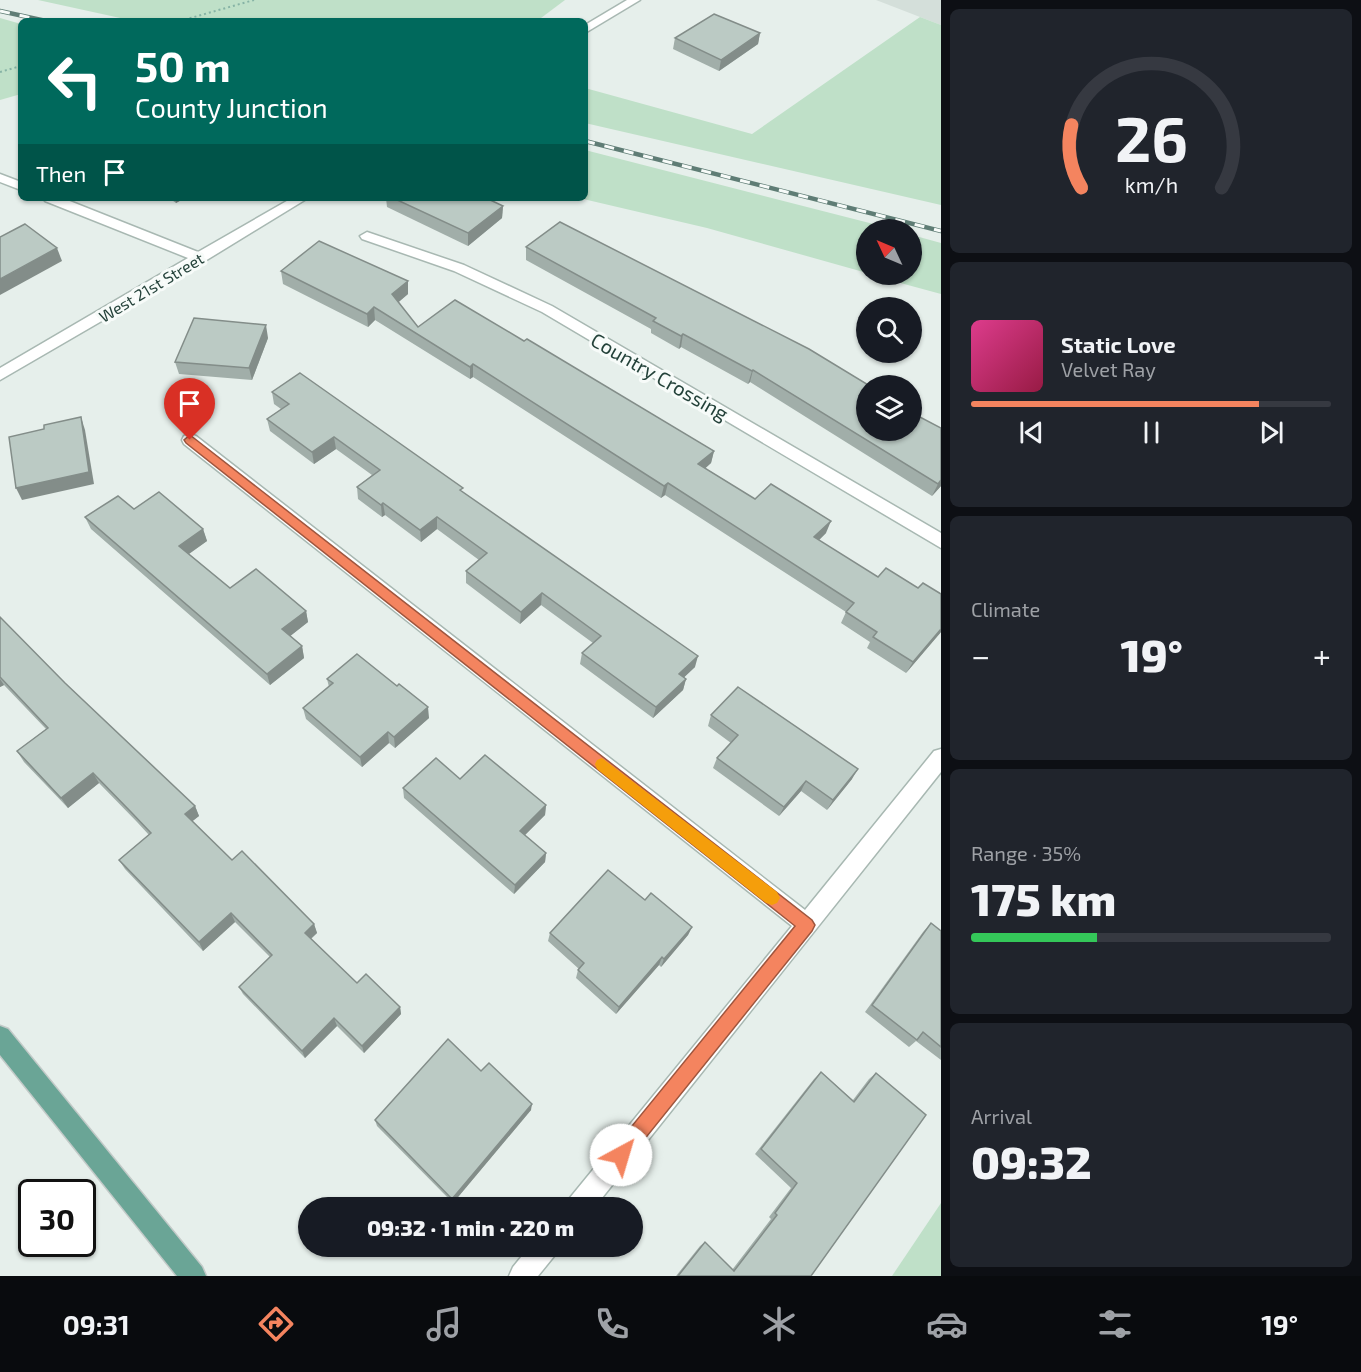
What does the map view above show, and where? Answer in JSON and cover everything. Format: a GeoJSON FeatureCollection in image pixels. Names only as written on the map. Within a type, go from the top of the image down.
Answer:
{"type":"FeatureCollection","features":[{"type":"Feature","properties":{"kind":"main road"},"geometry":{"type":"LineString","coordinates":[[0,1037],[194,1276]]}},
{"type":"Feature","properties":{"kind":"street"},"geometry":{"type":"LineString","coordinates":[[588,28],[635,0]]}},
{"type":"Feature","properties":{"kind":"street"},"geometry":{"type":"LineString","coordinates":[[0,178],[18,185]]}},
{"type":"Feature","properties":{"kind":"street"},"geometry":{"type":"LineString","coordinates":[[58,201],[200,258]]}},
{"type":"Feature","properties":{"kind":"street","name":"West 21st Street"},"geometry":{"type":"LineString","coordinates":[[0,375],[296,201]]}},
{"type":"Feature","properties":{"kind":"street","name":"Country Crossing"},"geometry":{"type":"LineString","coordinates":[[367,236],[443,261],[537,304],[941,541]]}},
{"type":"Feature","properties":{"kind":"street"},"geometry":{"type":"LineString","coordinates":[[190,440],[807,925]]}},
{"type":"Feature","properties":{"kind":"street"},"geometry":{"type":"LineString","coordinates":[[587,1197],[941,757]]}},
{"type":"Feature","properties":{"kind":"street"},"geometry":{"type":"LineString","coordinates":[[522,1276],[537,1257]]}},
{"type":"Feature","properties":{"kind":"path"},"geometry":{"type":"LineString","coordinates":[[191,18],[254,0]]}},
{"type":"Feature","properties":{"kind":"path"},"geometry":{"type":"LineString","coordinates":[[0,72],[18,67]]}},
{"type":"Feature","properties":{"kind":"shaded area"},"geometry":{"type":"Polygon","coordinates":[[[876,0],[941,0],[941,25],[920,17],[876,0]]]}},
{"type":"Feature","properties":{"kind":"green space"},"geometry":{"type":"Polygon","coordinates":[[[38,0],[565,0],[541,18],[120,18],[38,0]]]}},
{"type":"Feature","properties":{"kind":"green space"},"geometry":{"type":"Polygon","coordinates":[[[920,17],[941,25],[941,205],[588,124],[588,89],[752,134],[920,17]]]}},
{"type":"Feature","properties":{"kind":"green space"},"geometry":{"type":"Polygon","coordinates":[[[0,18],[18,23],[18,95],[0,100],[0,18]]]}},
{"type":"Feature","properties":{"kind":"green space"},"geometry":{"type":"Polygon","coordinates":[[[588,151],[856,220],[856,270],[707,228],[588,200],[588,151]]]}},
{"type":"Feature","properties":{"kind":"green space"},"geometry":{"type":"Polygon","coordinates":[[[922,238],[941,243],[941,294],[908,285],[922,285],[922,238]]]}},
{"type":"Feature","properties":{"kind":"green space"},"geometry":{"type":"Polygon","coordinates":[[[941,1203],[941,1276],[892,1276],[941,1203]]]}},
{"type":"Feature","properties":{"kind":"building"},"geometry":{"type":"Polygon","coordinates":[[[714,14],[760,33],[721,60],[675,38],[714,14]]]}},
{"type":"Feature","properties":{"kind":"building"},"geometry":{"type":"Polygon","coordinates":[[[399,201],[492,201],[503,206],[468,233],[399,201]]]}},
{"type":"Feature","properties":{"kind":"building"},"geometry":{"type":"Polygon","coordinates":[[[560,222],[809,349],[856,378],[856,433],[753,370],[653,321],[656,318],[526,247],[560,222]]]}},
{"type":"Feature","properties":{"kind":"building"},"geometry":{"type":"Polygon","coordinates":[[[25,224],[57,248],[0,279],[0,237],[25,224]]]}},
{"type":"Feature","properties":{"kind":"building"},"geometry":{"type":"Polygon","coordinates":[[[319,241],[408,281],[392,294],[418,327],[455,300],[524,341],[527,339],[714,451],[698,464],[755,499],[771,484],[831,521],[814,537],[878,577],[886,568],[918,588],[923,583],[941,594],[941,629],[913,662],[873,637],[877,632],[846,612],[854,603],[668,483],[664,486],[473,364],[470,367],[374,307],[367,314],[281,271],[319,241]]]}},
{"type":"Feature","properties":{"kind":"building"},"geometry":{"type":"Polygon","coordinates":[[[194,318],[266,325],[249,368],[175,362],[194,318]]]}},
{"type":"Feature","properties":{"kind":"building"},"geometry":{"type":"Polygon","coordinates":[[[300,373],[463,488],[460,490],[698,656],[679,674],[686,679],[656,707],[582,653],[601,636],[542,593],[521,612],[466,571],[487,553],[437,517],[420,530],[357,487],[380,470],[334,437],[312,452],[267,419],[289,404],[272,392],[300,373]]]}},
{"type":"Feature","properties":{"kind":"building"},"geometry":{"type":"Polygon","coordinates":[[[81,417],[89,472],[16,488],[9,437],[44,429],[44,425],[81,417]]]}},
{"type":"Feature","properties":{"kind":"building"},"geometry":{"type":"Polygon","coordinates":[[[922,418],[941,428],[941,480],[938,484],[868,441],[922,441],[922,418]]]}},
{"type":"Feature","properties":{"kind":"building"},"geometry":{"type":"Polygon","coordinates":[[[159,492],[203,529],[179,546],[230,588],[256,569],[306,611],[282,629],[302,646],[267,674],[85,517],[118,496],[134,509],[159,492]]]}},
{"type":"Feature","properties":{"kind":"building"},"geometry":{"type":"Polygon","coordinates":[[[0,617],[65,683],[195,806],[185,814],[232,860],[242,851],[314,924],[305,933],[357,983],[366,974],[400,1007],[362,1046],[334,1018],[302,1051],[239,987],[272,955],[231,913],[199,942],[119,860],[151,833],[131,812],[93,773],[61,798],[17,751],[48,728],[0,677],[0,617]]]}},
{"type":"Feature","properties":{"kind":"building"},"geometry":{"type":"Polygon","coordinates":[[[357,654],[428,707],[394,737],[388,732],[360,757],[303,708],[333,683],[327,679],[357,654]]]}},
{"type":"Feature","properties":{"kind":"building"},"geometry":{"type":"Polygon","coordinates":[[[738,687],[858,769],[833,800],[806,781],[784,807],[717,758],[738,735],[711,715],[738,687]]]}},
{"type":"Feature","properties":{"kind":"building"},"geometry":{"type":"Polygon","coordinates":[[[485,755],[546,805],[520,831],[546,853],[515,885],[403,788],[436,758],[460,779],[485,755]]]}},
{"type":"Feature","properties":{"kind":"building"},"geometry":{"type":"Polygon","coordinates":[[[608,870],[645,900],[651,893],[692,927],[664,959],[662,957],[619,1007],[578,970],[584,963],[550,933],[608,870]]]}},
{"type":"Feature","properties":{"kind":"building"},"geometry":{"type":"Polygon","coordinates":[[[931,923],[941,931],[941,1047],[923,1032],[917,1040],[872,1005],[931,923]]]}},
{"type":"Feature","properties":{"kind":"building"},"geometry":{"type":"Polygon","coordinates":[[[448,1039],[481,1071],[489,1063],[532,1104],[454,1197],[450,1197],[375,1120],[448,1039]]]}},
{"type":"Feature","properties":{"kind":"building"},"geometry":{"type":"Polygon","coordinates":[[[821,1072],[854,1102],[876,1073],[926,1115],[811,1276],[678,1276],[705,1242],[734,1271],[777,1215],[775,1213],[797,1183],[761,1149],[821,1072]]]}},
{"type":"Feature","properties":{"kind":"railway"},"geometry":{"type":"LineString","coordinates":[[0,11],[32,18]]}},
{"type":"Feature","properties":{"kind":"railway"},"geometry":{"type":"LineString","coordinates":[[588,142],[941,231]]}},
{"type":"Feature","properties":{"kind":"slow traffic"},"geometry":{"type":"LineString","coordinates":[[602,764],[772,898]]}},
{"type":"Feature","properties":{"kind":"route"},"geometry":{"type":"LineString","coordinates":[[190,440],[807,925],[621,1155]]}}]}
